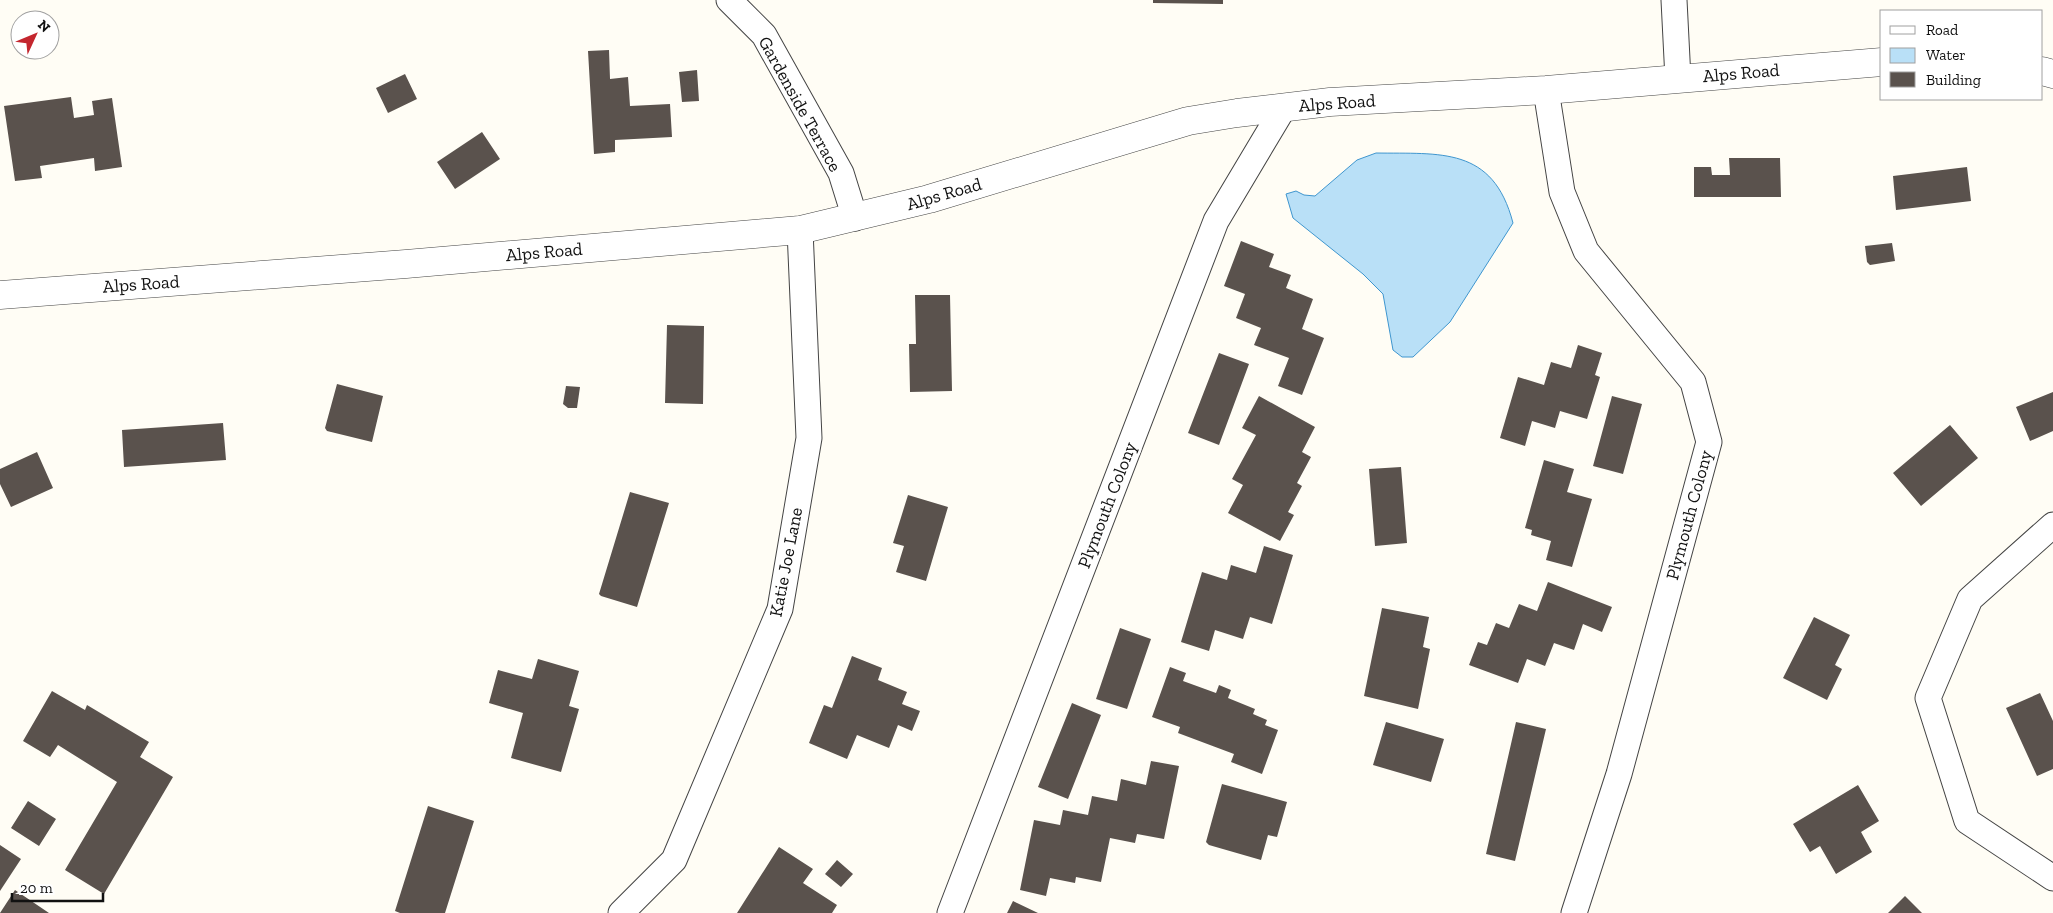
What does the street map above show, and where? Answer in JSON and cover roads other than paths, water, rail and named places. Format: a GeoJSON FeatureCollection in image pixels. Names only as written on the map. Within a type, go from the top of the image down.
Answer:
{"type":"FeatureCollection","features":[{"type":"Feature","properties":{"kind":"street","name":"Gardenside Terrace"},"geometry":{"type":"LineString","coordinates":[[729,0],[764,35],[840,174],[855,218]]}},
{"type":"Feature","properties":{"kind":"street"},"geometry":{"type":"LineString","coordinates":[[1674,0],[1678,78]]}},
{"type":"Feature","properties":{"kind":"street","name":"Alps Road"},"geometry":{"type":"LineString","coordinates":[[0,295],[416,263],[800,230],[938,197],[1188,121],[1284,107],[1546,90],[1880,62]]}},
{"type":"Feature","properties":{"kind":"street","name":"Plymouth Colony"},"geometry":{"type":"LineString","coordinates":[[1546,90],[1562,192],[1586,250],[1693,382],[1709,442],[1619,774],[1574,913]]}},
{"type":"Feature","properties":{"kind":"street","name":"Plymouth Colony"},"geometry":{"type":"LineString","coordinates":[[950,913],[1216,221],[1284,107]]}},
{"type":"Feature","properties":{"kind":"street","name":"Katie Joe Lane"},"geometry":{"type":"LineString","coordinates":[[622,913],[674,860],[780,608],[809,438],[800,230]]}},
{"type":"Feature","properties":{"kind":"street"},"geometry":{"type":"LineString","coordinates":[[2053,525],[1970,599],[1928,698],[1967,821],[2053,878]]}},
{"type":"Feature","properties":{"kind":"water"},"geometry":{"type":"Polygon","coordinates":[[[1376,153],[1442,155],[1478,167],[1492,180],[1504,198],[1513,223],[1450,322],[1413,357],[1402,357],[1393,350],[1383,294],[1363,274],[1293,218],[1286,194],[1296,191],[1304,195],[1315,196],[1357,160],[1376,153]]]}}]}
